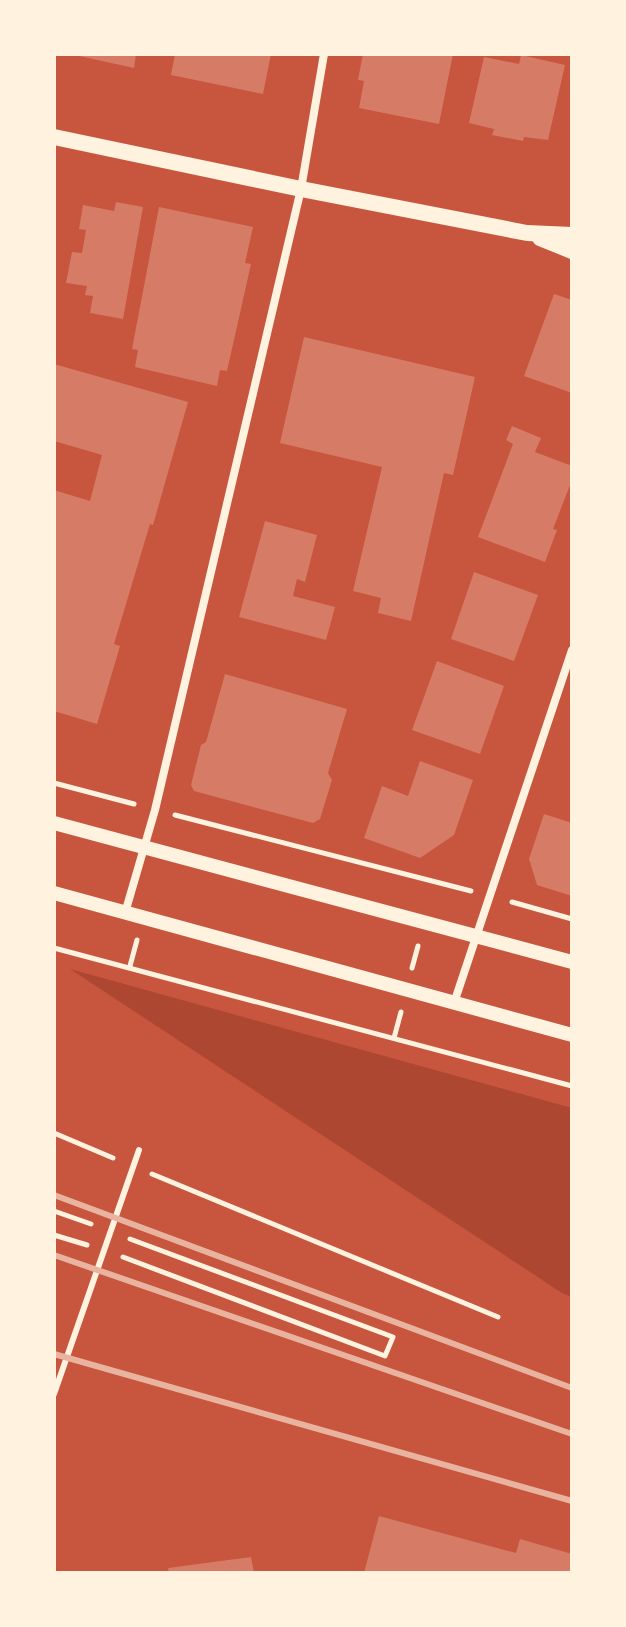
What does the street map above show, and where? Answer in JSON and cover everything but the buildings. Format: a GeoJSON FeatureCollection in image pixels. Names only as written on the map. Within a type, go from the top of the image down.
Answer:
{"type":"FeatureCollection","features":[{"type":"Feature","properties":{"kind":"main road"},"geometry":{"type":"LineString","coordinates":[[54,137],[527,233],[572,235]]}},
{"type":"Feature","properties":{"kind":"main road"},"geometry":{"type":"LineString","coordinates":[[527,233],[572,251]]}},
{"type":"Feature","properties":{"kind":"street"},"geometry":{"type":"LineString","coordinates":[[125,913],[155,810],[301,189],[324,54]]}},
{"type":"Feature","properties":{"kind":"street"},"geometry":{"type":"LineString","coordinates":[[454,1003],[474,935],[572,650]]}},
{"type":"Feature","properties":{"kind":"street"},"geometry":{"type":"LineString","coordinates":[[54,823],[572,962]]}},
{"type":"Feature","properties":{"kind":"street"},"geometry":{"type":"LineString","coordinates":[[54,893],[572,1035]]}},
{"type":"Feature","properties":{"kind":"lane"},"geometry":{"type":"LineString","coordinates":[[54,1394],[139,1150]]}},
{"type":"Feature","properties":{"kind":"path"},"geometry":{"type":"LineString","coordinates":[[54,783],[572,919]]}},
{"type":"Feature","properties":{"kind":"path"},"geometry":{"type":"LineString","coordinates":[[394,1038],[435,882]]}},
{"type":"Feature","properties":{"kind":"path"},"geometry":{"type":"LineString","coordinates":[[54,948],[572,1086]]}},
{"type":"Feature","properties":{"kind":"path"},"geometry":{"type":"LineString","coordinates":[[54,1133],[498,1317]]}},
{"type":"Feature","properties":{"kind":"path"},"geometry":{"type":"LineString","coordinates":[[54,1211],[393,1337],[385,1356],[54,1235]]}},
{"type":"Feature","properties":{"kind":"shaded area"},"geometry":{"type":"Polygon","coordinates":[[[70,969],[572,1108],[572,1297],[562,1293],[70,969]]]}},
{"type":"Feature","properties":{"kind":"railway"},"geometry":{"type":"LineString","coordinates":[[54,1195],[572,1388]]}},
{"type":"Feature","properties":{"kind":"railway"},"geometry":{"type":"LineString","coordinates":[[54,1255],[572,1434]]}},
{"type":"Feature","properties":{"kind":"railway"},"geometry":{"type":"LineString","coordinates":[[54,1354],[572,1501]]}}]}
